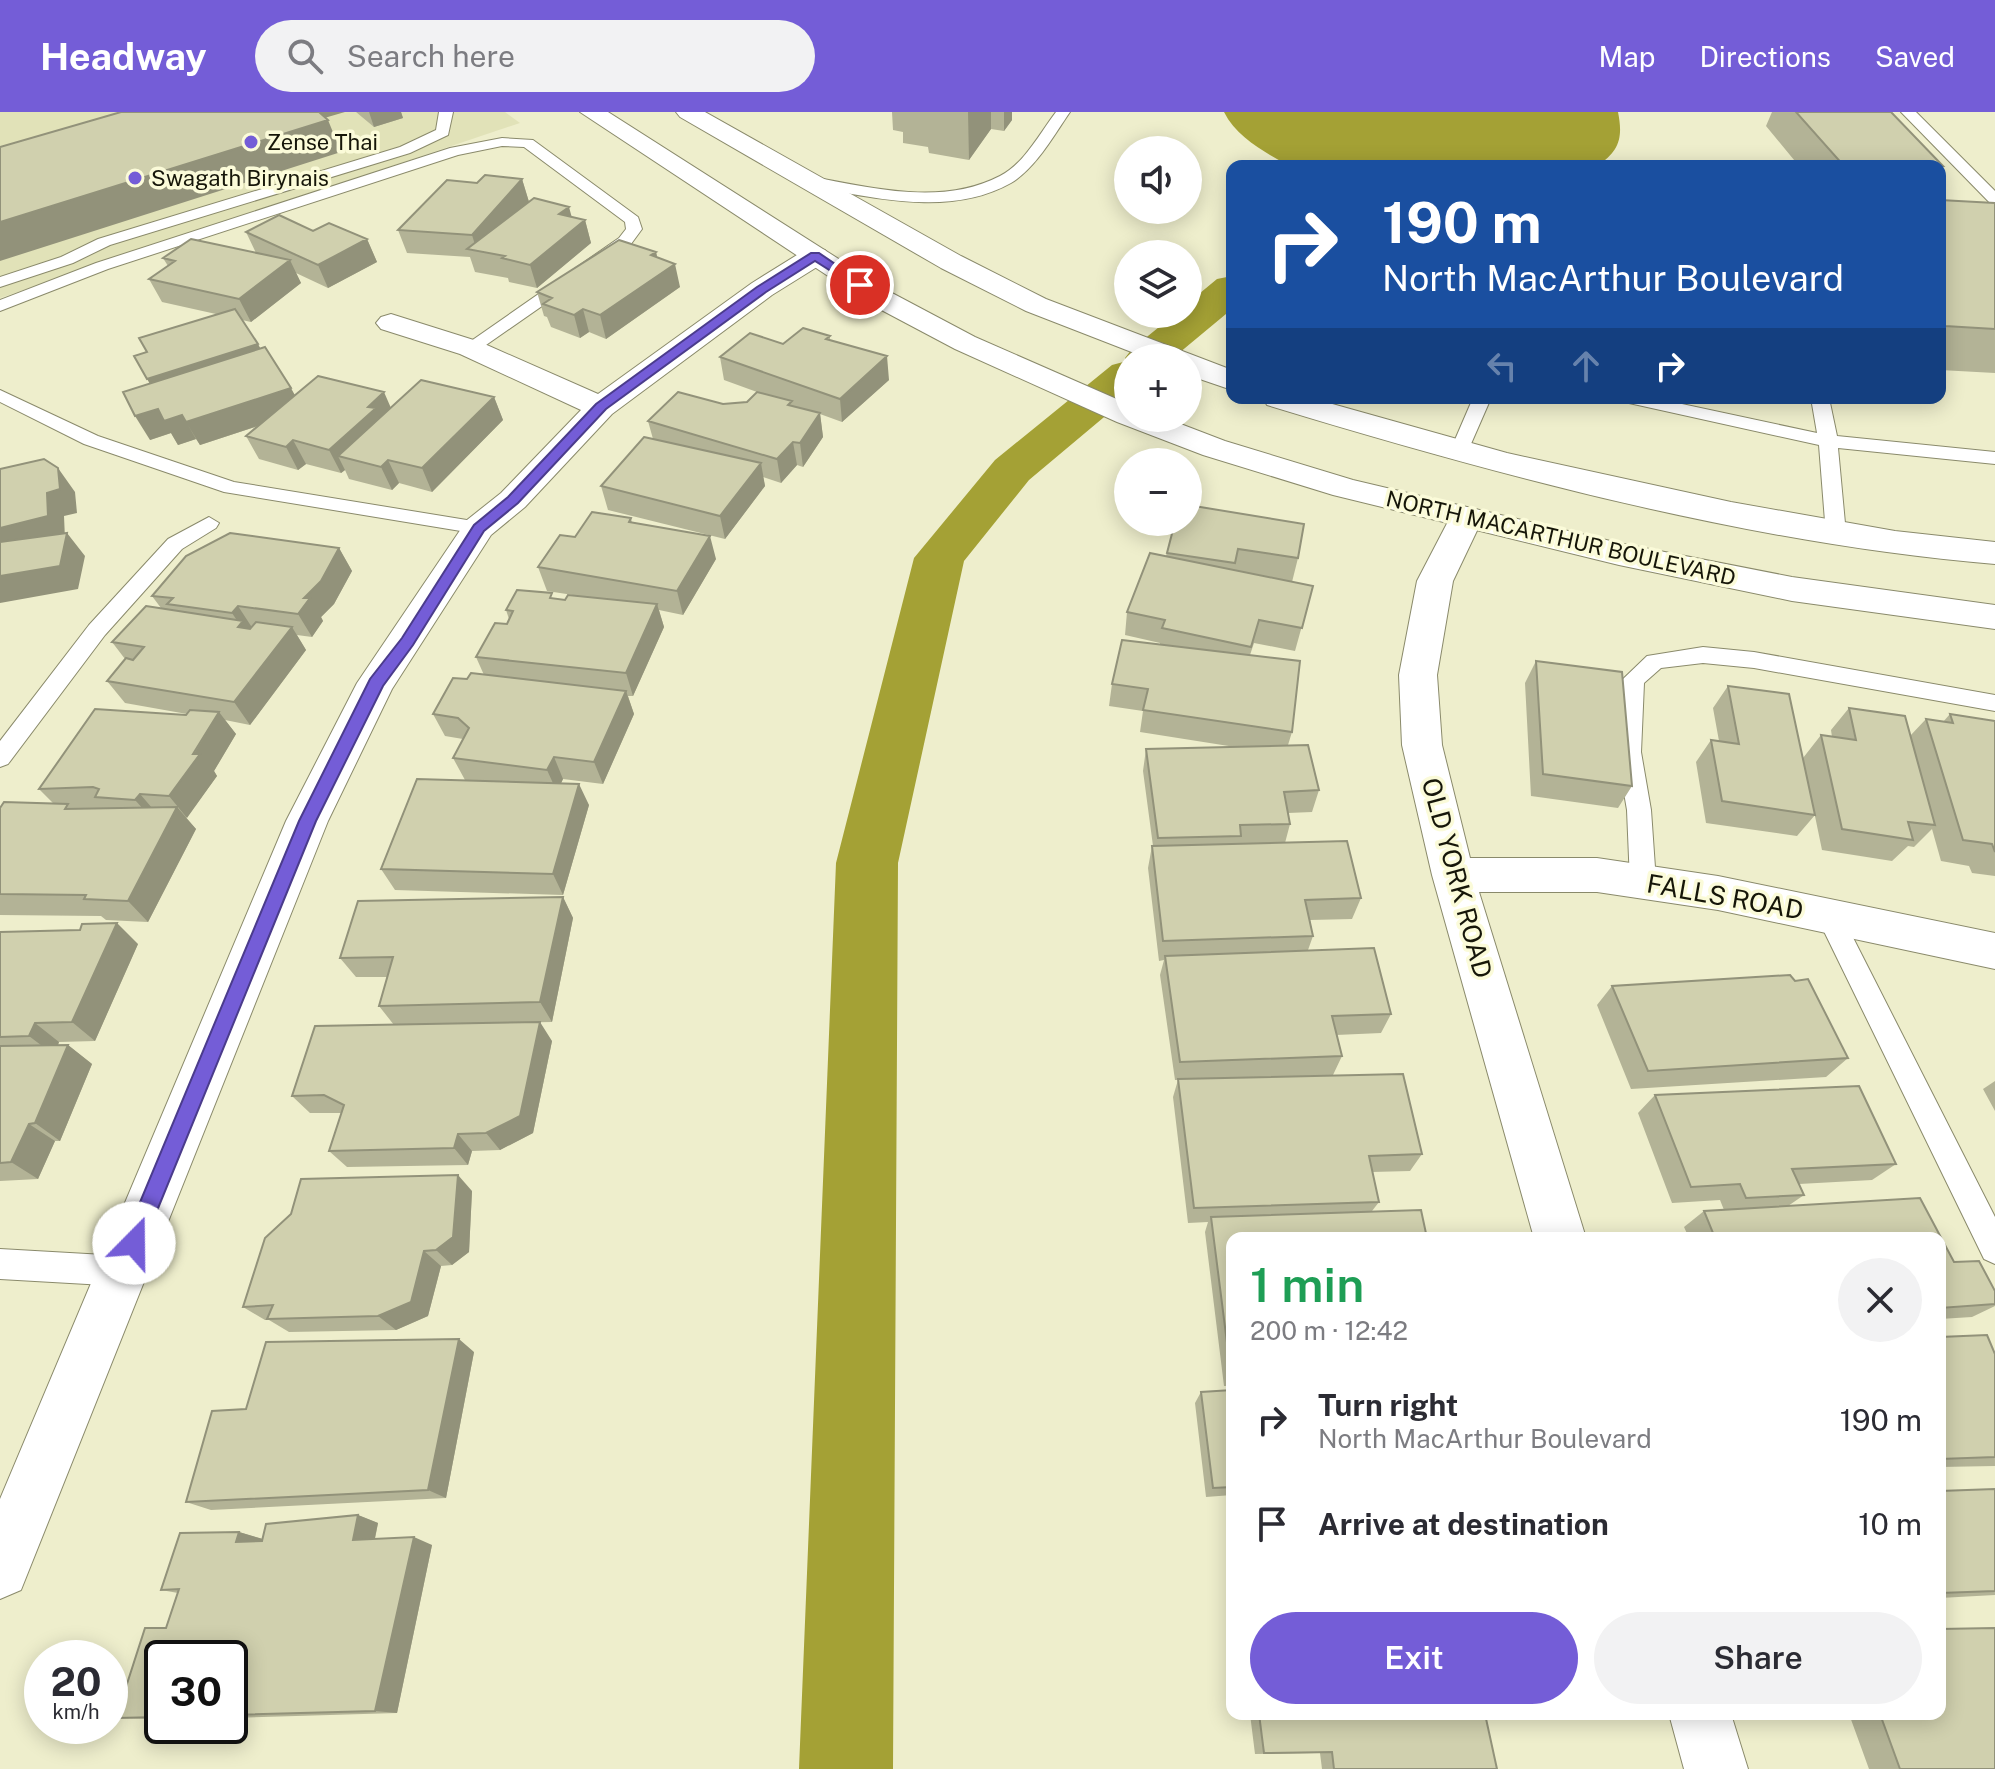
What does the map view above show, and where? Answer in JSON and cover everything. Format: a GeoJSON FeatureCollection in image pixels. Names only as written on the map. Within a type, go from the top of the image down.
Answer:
{"type":"FeatureCollection","features":[{"type":"Feature","properties":{"kind":"main road"},"geometry":{"type":"LineString","coordinates":[[592,112],[882,299],[965,343],[1114,409]]}},
{"type":"Feature","properties":{"kind":"main road"},"geometry":{"type":"LineString","coordinates":[[688,112],[938,255],[1036,305],[1138,344]]}},
{"type":"Feature","properties":{"kind":"main road"},"geometry":{"type":"LineString","coordinates":[[0,1569],[307,821],[376,683],[407,641],[479,528],[513,500],[601,407],[762,289],[815,256]]}},
{"type":"Feature","properties":{"kind":"main road"},"geometry":{"type":"LineString","coordinates":[[391,323],[470,348],[601,407]]}},
{"type":"Feature","properties":{"kind":"main road"},"geometry":{"type":"LineString","coordinates":[[1202,369],[1226,379]]}},
{"type":"Feature","properties":{"kind":"main road"},"geometry":{"type":"LineString","coordinates":[[1297,404],[1370,427],[1574,480],[1836,534],[1995,553]]}},
{"type":"Feature","properties":{"kind":"main road","name":"NORTH MACARTHUR BOULEVARD"},"geometry":{"type":"LineString","coordinates":[[1172,432],[1345,488],[1466,518],[1792,589],[1995,617]]}},
{"type":"Feature","properties":{"kind":"main road","name":"OLD YORK ROAD"},"geometry":{"type":"LineString","coordinates":[[1466,518],[1435,581],[1418,675],[1422,745],[1453,875],[1558,1232]]}},
{"type":"Feature","properties":{"kind":"main road","name":"FALLS ROAD"},"geometry":{"type":"LineString","coordinates":[[1453,875],[1597,875],[1718,893],[1995,951]]}},
{"type":"Feature","properties":{"kind":"main road"},"geometry":{"type":"LineString","coordinates":[[1702,1720],[1716,1769]]}},
{"type":"Feature","properties":{"kind":"lane"},"geometry":{"type":"LineString","coordinates":[[0,282],[67,260],[104,242],[405,150],[443,132],[446,112]]}},
{"type":"Feature","properties":{"kind":"lane"},"geometry":{"type":"LineString","coordinates":[[807,181],[902,197],[955,197],[1007,179],[1032,155],[1063,112]]}},
{"type":"Feature","properties":{"kind":"lane"},"geometry":{"type":"LineString","coordinates":[[1908,112],[1995,200]]}},
{"type":"Feature","properties":{"kind":"lane"},"geometry":{"type":"LineString","coordinates":[[0,306],[102,266],[455,151],[502,142],[528,143],[632,220],[634,229],[625,241],[470,348]]}},
{"type":"Feature","properties":{"kind":"lane"},"geometry":{"type":"LineString","coordinates":[[0,395],[91,440],[231,488],[479,528]]}},
{"type":"Feature","properties":{"kind":"lane"},"geometry":{"type":"LineString","coordinates":[[1460,449],[1479,404]]}},
{"type":"Feature","properties":{"kind":"lane"},"geometry":{"type":"LineString","coordinates":[[1657,404],[1828,441],[1995,458]]}},
{"type":"Feature","properties":{"kind":"lane"},"geometry":{"type":"LineString","coordinates":[[1821,404],[1828,441],[1836,534]]}},
{"type":"Feature","properties":{"kind":"lane"},"geometry":{"type":"LineString","coordinates":[[0,758],[97,630],[175,544],[209,523]]}},
{"type":"Feature","properties":{"kind":"lane"},"geometry":{"type":"LineString","coordinates":[[1643,882],[1639,810],[1629,752],[1633,680],[1655,661],[1703,655],[1754,660],[1995,703]]}},
{"type":"Feature","properties":{"kind":"lane"},"geometry":{"type":"LineString","coordinates":[[1830,917],[1995,1249]]}},
{"type":"Feature","properties":{"kind":"lane"},"geometry":{"type":"LineString","coordinates":[[0,1264],[122,1271]]}},
{"type":"Feature","properties":{"kind":"shaded area"},"geometry":{"type":"Polygon","coordinates":[[[0,112],[505,112],[520,123],[0,298],[0,112]]]}},
{"type":"Feature","properties":{"kind":"shaded area"},"geometry":{"type":"Polygon","coordinates":[[[1224,112],[1618,112],[1620,136],[1615,149],[1605,160],[1278,160],[1244,137],[1224,112]]]}},
{"type":"Feature","properties":{"kind":"building"},"geometry":{"type":"Polygon","coordinates":[[[121,112],[319,112],[328,120],[0,222],[0,147],[121,112]]]}},
{"type":"Feature","properties":{"kind":"building"},"geometry":{"type":"Polygon","coordinates":[[[1796,112],[1891,112],[1937,160],[1839,160],[1796,112]]]}},
{"type":"Feature","properties":{"kind":"building"},"geometry":{"type":"Polygon","coordinates":[[[485,175],[522,179],[472,235],[398,230],[447,180],[477,183],[485,175]]]}},
{"type":"Feature","properties":{"kind":"building"},"geometry":{"type":"Polygon","coordinates":[[[534,198],[569,207],[559,214],[585,220],[530,265],[502,258],[505,256],[467,249],[534,198]]]}},
{"type":"Feature","properties":{"kind":"building"},"geometry":{"type":"Polygon","coordinates":[[[1946,200],[1995,203],[1995,329],[1946,326],[1946,200]]]}},
{"type":"Feature","properties":{"kind":"building"},"geometry":{"type":"Polygon","coordinates":[[[279,215],[313,231],[329,223],[367,239],[318,265],[246,232],[279,215]]]}},
{"type":"Feature","properties":{"kind":"building"},"geometry":{"type":"Polygon","coordinates":[[[191,239],[290,260],[239,299],[149,279],[175,261],[163,258],[191,239]]]}},
{"type":"Feature","properties":{"kind":"building"},"geometry":{"type":"Polygon","coordinates":[[[619,240],[656,252],[651,255],[675,264],[600,315],[583,309],[574,315],[543,304],[552,298],[537,292],[619,240]]]}},
{"type":"Feature","properties":{"kind":"building"},"geometry":{"type":"Polygon","coordinates":[[[235,309],[258,344],[147,379],[134,356],[147,352],[139,338],[235,309]]]}},
{"type":"Feature","properties":{"kind":"building"},"geometry":{"type":"Polygon","coordinates":[[[803,328],[830,336],[826,339],[887,356],[840,399],[720,357],[750,333],[783,344],[803,328]]]}},
{"type":"Feature","properties":{"kind":"building"},"geometry":{"type":"Polygon","coordinates":[[[265,347],[291,388],[186,422],[182,415],[164,421],[158,409],[135,416],[123,392],[265,347]]]}},
{"type":"Feature","properties":{"kind":"building"},"geometry":{"type":"Polygon","coordinates":[[[318,376],[384,392],[368,407],[376,408],[329,450],[293,440],[286,447],[246,436],[318,376]]]}},
{"type":"Feature","properties":{"kind":"building"},"geometry":{"type":"Polygon","coordinates":[[[421,380],[494,397],[422,468],[388,460],[381,467],[338,456],[421,380]]]}},
{"type":"Feature","properties":{"kind":"building"},"geometry":{"type":"Polygon","coordinates":[[[678,392],[723,404],[747,402],[757,392],[792,401],[788,405],[820,413],[800,443],[793,442],[777,459],[648,421],[678,392]]]}},
{"type":"Feature","properties":{"kind":"building"},"geometry":{"type":"Polygon","coordinates":[[[644,437],[761,463],[720,516],[601,486],[644,437]]]}},
{"type":"Feature","properties":{"kind":"building"},"geometry":{"type":"Polygon","coordinates":[[[44,459],[58,468],[60,489],[47,493],[48,516],[0,528],[0,469],[44,459]]]}},
{"type":"Feature","properties":{"kind":"building"},"geometry":{"type":"Polygon","coordinates":[[[1202,507],[1304,524],[1298,558],[1238,549],[1235,563],[1167,553],[1171,536],[1202,536],[1202,507]]]}},
{"type":"Feature","properties":{"kind":"building"},"geometry":{"type":"Polygon","coordinates":[[[592,512],[631,518],[629,522],[710,536],[677,591],[538,567],[560,535],[575,537],[592,512]]]}},
{"type":"Feature","properties":{"kind":"building"},"geometry":{"type":"Polygon","coordinates":[[[67,533],[60,566],[0,576],[0,542],[67,533]]]}},
{"type":"Feature","properties":{"kind":"building"},"geometry":{"type":"Polygon","coordinates":[[[230,533],[339,548],[321,581],[304,598],[310,598],[298,614],[238,606],[232,613],[167,604],[173,598],[152,596],[186,556],[230,533]]]}},
{"type":"Feature","properties":{"kind":"building"},"geometry":{"type":"Polygon","coordinates":[[[1150,553],[1313,586],[1302,628],[1259,620],[1251,647],[1162,628],[1165,620],[1127,612],[1150,553]]]}},
{"type":"Feature","properties":{"kind":"building"},"geometry":{"type":"Polygon","coordinates":[[[517,590],[552,593],[550,598],[565,600],[568,595],[657,604],[626,673],[476,657],[495,623],[507,624],[513,611],[506,610],[517,590]]]}},
{"type":"Feature","properties":{"kind":"building"},"geometry":{"type":"Polygon","coordinates":[[[146,606],[243,621],[238,627],[250,629],[256,622],[292,627],[234,702],[107,681],[126,658],[133,660],[144,647],[112,642],[146,606]]]}},
{"type":"Feature","properties":{"kind":"building"},"geometry":{"type":"Polygon","coordinates":[[[1122,640],[1300,661],[1292,732],[1143,710],[1148,689],[1112,684],[1122,640]]]}},
{"type":"Feature","properties":{"kind":"building"},"geometry":{"type":"Polygon","coordinates":[[[1536,661],[1622,672],[1632,786],[1543,774],[1536,661]]]}},
{"type":"Feature","properties":{"kind":"building"},"geometry":{"type":"Polygon","coordinates":[[[471,673],[626,691],[594,762],[554,757],[547,770],[453,758],[469,728],[458,718],[433,714],[453,678],[467,679],[471,673]]]}},
{"type":"Feature","properties":{"kind":"building"},"geometry":{"type":"Polygon","coordinates":[[[1728,686],[1789,694],[1815,815],[1722,801],[1711,740],[1739,744],[1728,686]]]}},
{"type":"Feature","properties":{"kind":"building"},"geometry":{"type":"Polygon","coordinates":[[[1849,708],[1905,716],[1935,825],[1908,822],[1913,840],[1842,829],[1821,735],[1856,740],[1849,708]]]}},
{"type":"Feature","properties":{"kind":"building"},"geometry":{"type":"Polygon","coordinates":[[[95,709],[186,715],[190,710],[219,712],[193,754],[200,754],[169,796],[140,794],[135,800],[95,797],[99,789],[93,787],[39,789],[95,709]]]}},
{"type":"Feature","properties":{"kind":"building"},"geometry":{"type":"Polygon","coordinates":[[[1950,714],[1995,721],[1995,852],[1992,844],[1963,840],[1926,719],[1953,723],[1950,714]]]}},
{"type":"Feature","properties":{"kind":"building"},"geometry":{"type":"Polygon","coordinates":[[[1308,745],[1319,790],[1284,792],[1290,824],[1240,825],[1241,836],[1158,838],[1146,749],[1308,745]]]}},
{"type":"Feature","properties":{"kind":"building"},"geometry":{"type":"Polygon","coordinates":[[[417,779],[579,784],[553,874],[381,869],[417,779]]]}},
{"type":"Feature","properties":{"kind":"building"},"geometry":{"type":"Polygon","coordinates":[[[4,802],[68,804],[65,809],[177,807],[128,901],[84,899],[86,895],[0,894],[0,808],[4,802]]]}},
{"type":"Feature","properties":{"kind":"building"},"geometry":{"type":"Polygon","coordinates":[[[1347,841],[1361,898],[1305,900],[1313,936],[1163,941],[1152,846],[1347,841]]]}},
{"type":"Feature","properties":{"kind":"building"},"geometry":{"type":"Polygon","coordinates":[[[563,897],[540,1002],[379,1006],[393,957],[340,958],[358,901],[563,897]]]}},
{"type":"Feature","properties":{"kind":"building"},"geometry":{"type":"Polygon","coordinates":[[[117,923],[72,1022],[35,1023],[29,1036],[0,1037],[0,932],[80,930],[82,924],[117,923]]]}},
{"type":"Feature","properties":{"kind":"building"},"geometry":{"type":"Polygon","coordinates":[[[1374,948],[1391,1014],[1332,1016],[1342,1056],[1180,1062],[1165,956],[1374,948]]]}},
{"type":"Feature","properties":{"kind":"building"},"geometry":{"type":"Polygon","coordinates":[[[1790,975],[1795,981],[1808,979],[1848,1058],[1648,1071],[1612,986],[1790,975]]]}},
{"type":"Feature","properties":{"kind":"building"},"geometry":{"type":"Polygon","coordinates":[[[540,1022],[520,1116],[486,1133],[458,1134],[454,1148],[329,1151],[344,1105],[324,1095],[292,1096],[315,1026],[540,1022]]]}},
{"type":"Feature","properties":{"kind":"building"},"geometry":{"type":"Polygon","coordinates":[[[68,1045],[35,1123],[29,1124],[11,1162],[0,1163],[0,1046],[68,1045]]]}},
{"type":"Feature","properties":{"kind":"building"},"geometry":{"type":"Polygon","coordinates":[[[1403,1074],[1422,1154],[1369,1156],[1379,1202],[1194,1208],[1178,1079],[1403,1074]]]}},
{"type":"Feature","properties":{"kind":"building"},"geometry":{"type":"Polygon","coordinates":[[[1859,1086],[1896,1164],[1792,1169],[1804,1195],[1746,1198],[1740,1184],[1691,1187],[1655,1095],[1859,1086]]]}},
{"type":"Feature","properties":{"kind":"building"},"geometry":{"type":"Polygon","coordinates":[[[458,1175],[453,1237],[436,1250],[424,1251],[411,1302],[378,1316],[267,1319],[273,1305],[243,1307],[265,1238],[291,1214],[301,1179],[458,1175]]]}},
{"type":"Feature","properties":{"kind":"building"},"geometry":{"type":"Polygon","coordinates":[[[1920,1198],[1938,1232],[1713,1232],[1704,1211],[1920,1198]]]}},
{"type":"Feature","properties":{"kind":"building"},"geometry":{"type":"Polygon","coordinates":[[[1421,1210],[1426,1232],[1226,1232],[1226,1335],[1211,1217],[1421,1210]]]}},
{"type":"Feature","properties":{"kind":"building"},"geometry":{"type":"Polygon","coordinates":[[[1946,1247],[1954,1262],[1979,1261],[1995,1291],[1995,1304],[1946,1308],[1946,1247]]]}},
{"type":"Feature","properties":{"kind":"building"},"geometry":{"type":"Polygon","coordinates":[[[1987,1335],[1995,1354],[1995,1457],[1946,1459],[1946,1337],[1987,1335]]]}},
{"type":"Feature","properties":{"kind":"building"},"geometry":{"type":"Polygon","coordinates":[[[459,1339],[428,1490],[186,1502],[212,1411],[246,1409],[266,1342],[459,1339]]]}},
{"type":"Feature","properties":{"kind":"building"},"geometry":{"type":"Polygon","coordinates":[[[1226,1390],[1226,1487],[1213,1488],[1201,1392],[1226,1390]]]}},
{"type":"Feature","properties":{"kind":"building"},"geometry":{"type":"Polygon","coordinates":[[[1995,1489],[1995,1591],[1946,1593],[1946,1491],[1995,1489]]]}},
{"type":"Feature","properties":{"kind":"building"},"geometry":{"type":"Polygon","coordinates":[[[358,1515],[353,1540],[414,1537],[375,1711],[248,1715],[248,1640],[144,1640],[144,1717],[128,1718],[128,1681],[145,1628],[166,1628],[179,1589],[161,1590],[180,1533],[239,1532],[236,1542],[262,1541],[266,1524],[358,1515]]]}},
{"type":"Feature","properties":{"kind":"building"},"geometry":{"type":"Polygon","coordinates":[[[1995,1628],[1995,1769],[1900,1769],[1882,1720],[1946,1720],[1946,1629],[1995,1628]]]}},
{"type":"Feature","properties":{"kind":"building"},"geometry":{"type":"Polygon","coordinates":[[[1260,1720],[1486,1720],[1497,1769],[1334,1769],[1332,1752],[1264,1753],[1260,1720]]]}},
{"type":"Feature","properties":{"kind":"waterway"},"geometry":{"type":"LineString","coordinates":[[1164,344],[1226,293]]}},
{"type":"Feature","properties":{"kind":"waterway"},"geometry":{"type":"LineString","coordinates":[[846,1769],[867,863],[939,558],[1012,470],[1114,386]]}},
{"type":"Feature","properties":{"kind":"place","name":"Zense Thai"},"geometry":{"type":"Point","coordinates":[251,142]}},
{"type":"Feature","properties":{"kind":"place","name":"Swagath Birynais"},"geometry":{"type":"Point","coordinates":[135,178]}},
{"type":"Feature","properties":{"kind":"route"},"geometry":{"type":"LineString","coordinates":[[134,1243],[307,821],[376,683],[407,641],[479,528],[513,500],[601,407],[762,289],[815,256],[860,285]]}}]}
